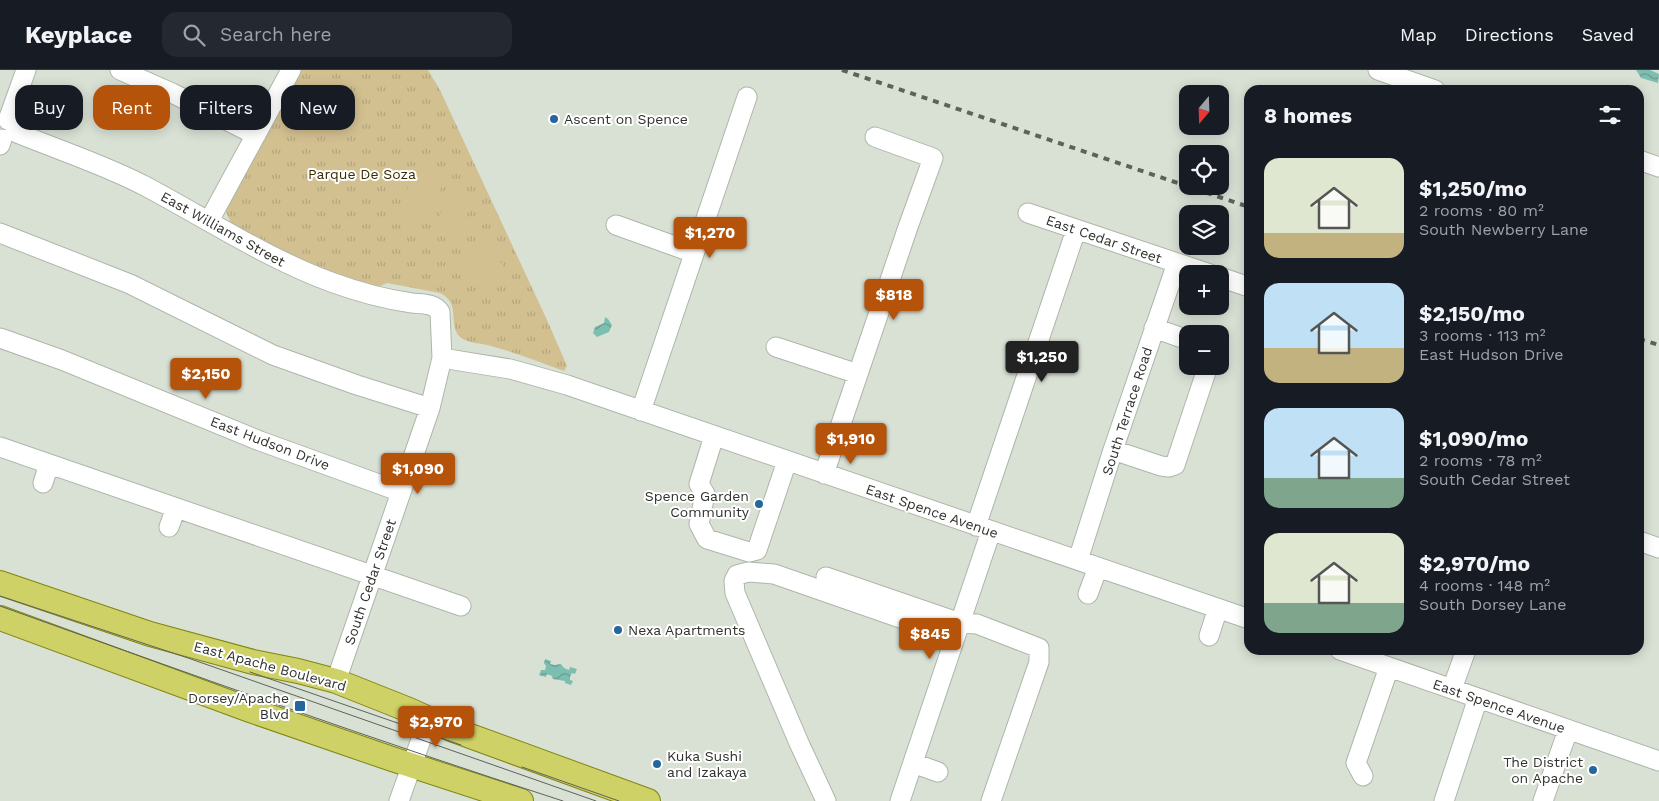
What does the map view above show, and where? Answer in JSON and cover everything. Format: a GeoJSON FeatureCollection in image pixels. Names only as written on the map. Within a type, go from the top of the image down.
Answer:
{"type":"FeatureCollection","features":[{"type":"Feature","properties":{"kind":"main road","name":"East Apache Boulevard"},"geometry":{"type":"LineString","coordinates":[[0,583],[150,634],[336,682],[392,703],[428,720],[648,801]]}},
{"type":"Feature","properties":{"kind":"main road"},"geometry":{"type":"LineString","coordinates":[[0,618],[250,710],[412,766],[521,801]]}},
{"type":"Feature","properties":{"kind":"street"},"geometry":{"type":"LineString","coordinates":[[4,132],[26,70]]}},
{"type":"Feature","properties":{"kind":"street"},"geometry":{"type":"LineString","coordinates":[[120,70],[172,93],[256,135]]}},
{"type":"Feature","properties":{"kind":"street"},"geometry":{"type":"LineString","coordinates":[[209,221],[291,70]]}},
{"type":"Feature","properties":{"kind":"street"},"geometry":{"type":"LineString","coordinates":[[1378,70],[1421,85]]}},
{"type":"Feature","properties":{"kind":"street"},"geometry":{"type":"LineString","coordinates":[[641,411],[748,97]]}},
{"type":"Feature","properties":{"kind":"street","name":"East Williams Street"},"geometry":{"type":"LineString","coordinates":[[4,132],[120,174],[268,254],[320,278],[372,295],[431,305],[437,308]]}},
{"type":"Feature","properties":{"kind":"street"},"geometry":{"type":"LineString","coordinates":[[824,474],[933,158],[875,137]]}},
{"type":"Feature","properties":{"kind":"street"},"geometry":{"type":"LineString","coordinates":[[1644,162],[1659,167]]}},
{"type":"Feature","properties":{"kind":"street","name":"East Cedar Street"},"geometry":{"type":"LineString","coordinates":[[1028,213],[1183,265]]}},
{"type":"Feature","properties":{"kind":"street"},"geometry":{"type":"LineString","coordinates":[[616,225],[694,252]]}},
{"type":"Feature","properties":{"kind":"street"},"geometry":{"type":"LineString","coordinates":[[900,801],[958,630],[984,528],[1076,230]]}},
{"type":"Feature","properties":{"kind":"street"},"geometry":{"type":"LineString","coordinates":[[0,233],[130,284],[274,355],[357,385],[430,408]]}},
{"type":"Feature","properties":{"kind":"street","name":"South Terrace Road"},"geometry":{"type":"LineString","coordinates":[[1078,560],[1113,450],[1177,263]]}},
{"type":"Feature","properties":{"kind":"street"},"geometry":{"type":"LineString","coordinates":[[1229,280],[1244,285]]}},
{"type":"Feature","properties":{"kind":"street","name":"South Cedar Street"},"geometry":{"type":"LineString","coordinates":[[336,682],[430,408],[442,358],[440,312],[437,308]]}},
{"type":"Feature","properties":{"kind":"street"},"geometry":{"type":"LineString","coordinates":[[1154,328],[1179,337]]}},
{"type":"Feature","properties":{"kind":"street","name":"East Hudson Drive"},"geometry":{"type":"LineString","coordinates":[[0,338],[62,360],[260,440],[401,492]]}},
{"type":"Feature","properties":{"kind":"street"},"geometry":{"type":"LineString","coordinates":[[776,347],[858,374]]}},
{"type":"Feature","properties":{"kind":"street","name":"East Spence Avenue"},"geometry":{"type":"LineString","coordinates":[[442,358],[510,369],[538,376],[1218,608],[1244,614]]}},
{"type":"Feature","properties":{"kind":"street"},"geometry":{"type":"LineString","coordinates":[[1113,450],[1160,466],[1169,467],[1175,465],[1205,375]]}},
{"type":"Feature","properties":{"kind":"street"},"geometry":{"type":"LineString","coordinates":[[714,436],[699,484],[705,494],[699,524],[707,539],[749,552],[757,550],[788,461]]}},
{"type":"Feature","properties":{"kind":"street"},"geometry":{"type":"LineString","coordinates":[[0,447],[461,606]]}},
{"type":"Feature","properties":{"kind":"street"},"geometry":{"type":"LineString","coordinates":[[43,484],[49,464]]}},
{"type":"Feature","properties":{"kind":"street"},"geometry":{"type":"LineString","coordinates":[[169,527],[176,508]]}},
{"type":"Feature","properties":{"kind":"street"},"geometry":{"type":"LineString","coordinates":[[1644,543],[1659,548]]}},
{"type":"Feature","properties":{"kind":"street"},"geometry":{"type":"LineString","coordinates":[[1088,594],[1098,567]]}},
{"type":"Feature","properties":{"kind":"street"},"geometry":{"type":"LineString","coordinates":[[826,801],[735,593],[734,581],[737,574],[748,572],[774,574],[958,630],[977,624],[1039,648],[1040,662],[991,801]]}},
{"type":"Feature","properties":{"kind":"street"},"geometry":{"type":"LineString","coordinates":[[826,577],[958,630]]}},
{"type":"Feature","properties":{"kind":"street"},"geometry":{"type":"LineString","coordinates":[[1209,636],[1218,608]]}},
{"type":"Feature","properties":{"kind":"street","name":"East Spence Avenue"},"geometry":{"type":"LineString","coordinates":[[1357,655],[1659,761]]}},
{"type":"Feature","properties":{"kind":"street"},"geometry":{"type":"LineString","coordinates":[[1452,689],[1464,655]]}},
{"type":"Feature","properties":{"kind":"street"},"geometry":{"type":"LineString","coordinates":[[1363,776],[1356,763],[1389,667]]}},
{"type":"Feature","properties":{"kind":"street"},"geometry":{"type":"LineString","coordinates":[[1444,801],[1478,698]]}},
{"type":"Feature","properties":{"kind":"street"},"geometry":{"type":"LineString","coordinates":[[400,801],[428,720]]}},
{"type":"Feature","properties":{"kind":"street"},"geometry":{"type":"LineString","coordinates":[[1543,801],[1568,730]]}},
{"type":"Feature","properties":{"kind":"street"},"geometry":{"type":"LineString","coordinates":[[913,763],[938,772]]}},
{"type":"Feature","properties":{"kind":"green space","name":"Parque De Soza"},"geometry":{"type":"Polygon","coordinates":[[[301,70],[428,70],[440,90],[547,320],[567,366],[564,371],[492,346],[462,339],[454,326],[451,303],[440,293],[387,283],[378,287],[358,283],[296,260],[231,223],[226,212],[226,206],[266,130],[271,130],[271,121],[281,102],[281,130],[355,130],[355,85],[291,85],[301,70]]]}},
{"type":"Feature","properties":{"kind":"green space"},"geometry":{"type":"Polygon","coordinates":[[[417,167],[445,179],[426,223],[398,212],[417,167]]]}},
{"type":"Feature","properties":{"kind":"green space"},"geometry":{"type":"Polygon","coordinates":[[[449,191],[472,201],[457,240],[434,231],[449,191]]]}},
{"type":"Feature","properties":{"kind":"green space"},"geometry":{"type":"Polygon","coordinates":[[[484,238],[509,274],[481,294],[456,258],[484,238]]]}},
{"type":"Feature","properties":{"kind":"water"},"geometry":{"type":"Polygon","coordinates":[[[1636,70],[1650,70],[1659,74],[1658,83],[1641,78],[1636,70]]]}},
{"type":"Feature","properties":{"kind":"water"},"geometry":{"type":"Polygon","coordinates":[[[605,317],[612,325],[609,332],[597,337],[593,333],[595,327],[604,323],[605,317]]]}},
{"type":"Feature","properties":{"kind":"water"},"geometry":{"type":"Polygon","coordinates":[[[545,659],[551,661],[550,664],[561,664],[569,670],[570,667],[577,669],[575,674],[572,673],[570,677],[570,680],[573,681],[571,685],[565,683],[565,681],[553,679],[552,676],[547,674],[546,677],[539,675],[541,670],[545,670],[545,659]]]}},
{"type":"Feature","properties":{"kind":"tram line"},"geometry":{"type":"LineString","coordinates":[[0,596],[188,658],[596,801]]}},
{"type":"Feature","properties":{"kind":"tram line"},"geometry":{"type":"LineString","coordinates":[[0,606],[351,730],[563,801]]}},
{"type":"Feature","properties":{"kind":"tram line"},"geometry":{"type":"LineString","coordinates":[[250,672],[461,745]]}},
{"type":"Feature","properties":{"kind":"tram line"},"geometry":{"type":"LineString","coordinates":[[522,767],[619,801]]}},
{"type":"Feature","properties":{"kind":"railway"},"geometry":{"type":"LineString","coordinates":[[842,70],[1244,205]]}},
{"type":"Feature","properties":{"kind":"railway"},"geometry":{"type":"LineString","coordinates":[[1644,340],[1659,345]]}},
{"type":"Feature","properties":{"kind":"place","name":"Ascent on Spence"},"geometry":{"type":"Point","coordinates":[554,119]}},
{"type":"Feature","properties":{"kind":"place","name":"Spence Garden Community"},"geometry":{"type":"Point","coordinates":[759,504]}},
{"type":"Feature","properties":{"kind":"place","name":"Nexa Apartments"},"geometry":{"type":"Point","coordinates":[618,630]}},
{"type":"Feature","properties":{"kind":"place","name":"Dorsey/Apache Blvd"},"geometry":{"type":"Point","coordinates":[300,706]}},
{"type":"Feature","properties":{"kind":"place","name":"Kuka Sushi and Izakaya"},"geometry":{"type":"Point","coordinates":[657,764]}},
{"type":"Feature","properties":{"kind":"place","name":"The District on Apache"},"geometry":{"type":"Point","coordinates":[1593,770]}}]}
